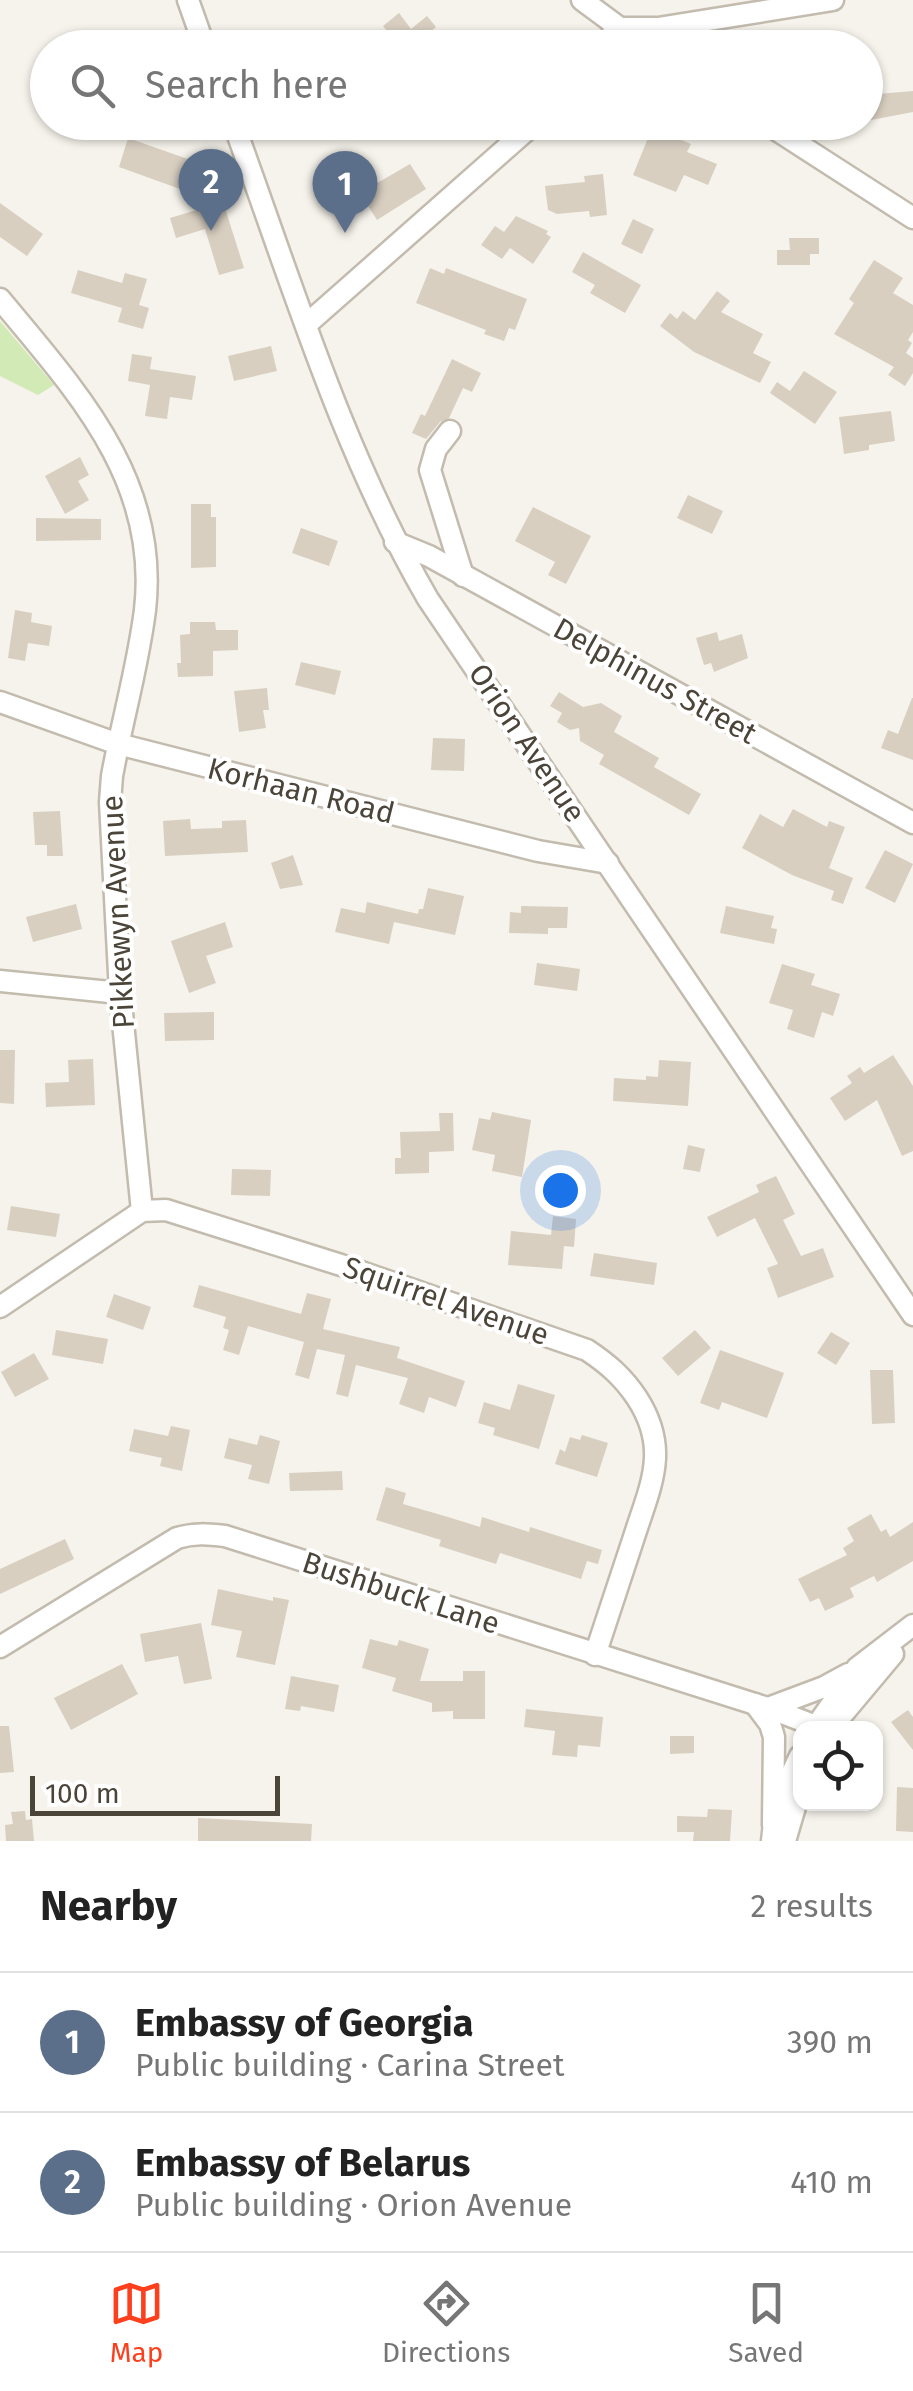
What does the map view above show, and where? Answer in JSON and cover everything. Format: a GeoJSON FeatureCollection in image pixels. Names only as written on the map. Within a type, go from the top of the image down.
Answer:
{"type":"FeatureCollection","features":[{"type":"Feature","properties":{"kind":"street"},"geometry":{"type":"LineString","coordinates":[[188,0],[199,30]]}},
{"type":"Feature","properties":{"kind":"street"},"geometry":{"type":"LineString","coordinates":[[582,0],[619,30]]}},
{"type":"Feature","properties":{"kind":"street"},"geometry":{"type":"LineString","coordinates":[[616,28],[658,28],[833,0]]}},
{"type":"Feature","properties":{"kind":"street","name":"Orion Avenue"},"geometry":{"type":"LineString","coordinates":[[240,140],[354,448],[395,542],[428,599],[913,1315]]}},
{"type":"Feature","properties":{"kind":"street"},"geometry":{"type":"LineString","coordinates":[[307,324],[516,140]]}},
{"type":"Feature","properties":{"kind":"street"},"geometry":{"type":"LineString","coordinates":[[792,140],[913,218]]}},
{"type":"Feature","properties":{"kind":"street","name":"Pikkewyn Avenue"},"geometry":{"type":"LineString","coordinates":[[0,300],[106,436],[136,501],[145,559],[145,608],[110,802],[120,993],[142,1212]]}},
{"type":"Feature","properties":{"kind":"street"},"geometry":{"type":"LineString","coordinates":[[450,431],[436,449],[430,470],[463,576]]}},
{"type":"Feature","properties":{"kind":"street","name":"Delphinus Street"},"geometry":{"type":"LineString","coordinates":[[395,542],[913,823]]}},
{"type":"Feature","properties":{"kind":"street","name":"Korhaan Road"},"geometry":{"type":"LineString","coordinates":[[0,702],[118,744],[538,851],[608,862]]}},
{"type":"Feature","properties":{"kind":"street"},"geometry":{"type":"LineString","coordinates":[[0,980],[120,993]]}},
{"type":"Feature","properties":{"kind":"street"},"geometry":{"type":"LineString","coordinates":[[0,1307],[142,1212]]}},
{"type":"Feature","properties":{"kind":"street","name":"Squirrel Avenue"},"geometry":{"type":"LineString","coordinates":[[142,1212],[175,1212],[341,1265],[574,1345],[610,1364],[627,1382],[651,1420],[657,1455],[596,1655]]}},
{"type":"Feature","properties":{"kind":"street","name":"Bushbuck Lane"},"geometry":{"type":"LineString","coordinates":[[0,1646],[177,1538],[195,1533],[225,1536],[802,1721]]}},
{"type":"Feature","properties":{"kind":"street"},"geometry":{"type":"LineString","coordinates":[[777,1836],[774,1736],[761,1706],[824,1687],[857,1668],[913,1625]]}},
{"type":"Feature","properties":{"kind":"street"},"geometry":{"type":"LineString","coordinates":[[828,1721],[913,1636]]}},
{"type":"Feature","properties":{"kind":"street"},"geometry":{"type":"LineString","coordinates":[[825,1721],[857,1668]]}},
{"type":"Feature","properties":{"kind":"street"},"geometry":{"type":"LineString","coordinates":[[777,1836],[782,1796],[793,1772]]}},
{"type":"Feature","properties":{"kind":"street"},"geometry":{"type":"LineString","coordinates":[[777,1836],[793,1804]]}},
{"type":"Feature","properties":{"kind":"green space"},"geometry":{"type":"Polygon","coordinates":[[[0,321],[54,385],[38,395],[0,376],[0,321]]]}},
{"type":"Feature","properties":{"kind":"building"},"geometry":{"type":"Polygon","coordinates":[[[399,13],[411,29],[427,16],[436,27],[432,30],[386,30],[383,26],[399,13]]]}},
{"type":"Feature","properties":{"kind":"building"},"geometry":{"type":"Polygon","coordinates":[[[913,91],[913,112],[883,118],[883,94],[913,91]]]}},
{"type":"Feature","properties":{"kind":"building"},"geometry":{"type":"Polygon","coordinates":[[[127,140],[202,164],[197,180],[184,176],[180,189],[119,167],[127,140]]]}},
{"type":"Feature","properties":{"kind":"building"},"geometry":{"type":"Polygon","coordinates":[[[647,140],[681,140],[691,144],[687,152],[717,164],[708,185],[684,175],[676,192],[633,175],[647,140]]]}},
{"type":"Feature","properties":{"kind":"building"},"geometry":{"type":"Polygon","coordinates":[[[410,164],[426,189],[377,220],[360,193],[410,164]]]}},
{"type":"Feature","properties":{"kind":"building"},"geometry":{"type":"Polygon","coordinates":[[[603,174],[607,215],[590,217],[589,211],[557,214],[548,210],[545,186],[585,182],[584,176],[603,174]]]}},
{"type":"Feature","properties":{"kind":"building"},"geometry":{"type":"Polygon","coordinates":[[[223,202],[244,268],[219,275],[205,229],[176,238],[170,218],[223,202]]]}},
{"type":"Feature","properties":{"kind":"building"},"geometry":{"type":"Polygon","coordinates":[[[0,203],[43,234],[27,256],[0,237],[0,203]]]}},
{"type":"Feature","properties":{"kind":"building"},"geometry":{"type":"Polygon","coordinates":[[[516,216],[548,231],[546,234],[551,237],[533,264],[510,248],[502,259],[481,245],[495,226],[504,232],[516,216]]]}},
{"type":"Feature","properties":{"kind":"building"},"geometry":{"type":"Polygon","coordinates":[[[633,219],[654,229],[642,254],[621,244],[633,219]]]}},
{"type":"Feature","properties":{"kind":"building"},"geometry":{"type":"Polygon","coordinates":[[[789,238],[819,238],[819,254],[810,254],[810,265],[777,265],[777,250],[790,250],[789,238]]]}},
{"type":"Feature","properties":{"kind":"building"},"geometry":{"type":"Polygon","coordinates":[[[583,252],[641,285],[625,313],[590,293],[595,285],[572,272],[583,252]]]}},
{"type":"Feature","properties":{"kind":"building"},"geometry":{"type":"Polygon","coordinates":[[[874,260],[903,278],[893,293],[913,305],[913,332],[908,340],[912,343],[906,353],[913,358],[913,373],[905,386],[888,375],[894,367],[834,334],[854,303],[849,299],[874,260]]]}},
{"type":"Feature","properties":{"kind":"building"},"geometry":{"type":"Polygon","coordinates":[[[430,268],[444,274],[446,268],[527,299],[515,330],[509,328],[504,341],[416,303],[430,268]]]}},
{"type":"Feature","properties":{"kind":"building"},"geometry":{"type":"Polygon","coordinates":[[[78,270],[122,283],[125,273],[147,279],[139,305],[149,308],[143,329],[118,322],[122,308],[71,293],[78,270]]]}},
{"type":"Feature","properties":{"kind":"building"},"geometry":{"type":"Polygon","coordinates":[[[717,291],[730,301],[721,312],[763,334],[753,353],[771,362],[760,383],[694,352],[660,326],[670,313],[677,319],[683,311],[695,320],[717,291]]]}},
{"type":"Feature","properties":{"kind":"building"},"geometry":{"type":"Polygon","coordinates":[[[271,346],[277,371],[234,381],[228,356],[271,346]]]}},
{"type":"Feature","properties":{"kind":"building"},"geometry":{"type":"Polygon","coordinates":[[[132,354],[152,357],[150,369],[196,376],[192,400],[170,397],[167,419],[145,416],[150,385],[128,381],[132,354]]]}},
{"type":"Feature","properties":{"kind":"building"},"geometry":{"type":"Polygon","coordinates":[[[452,359],[481,373],[472,392],[463,388],[449,418],[440,422],[426,439],[412,433],[421,414],[425,416],[452,359]]]}},
{"type":"Feature","properties":{"kind":"building"},"geometry":{"type":"Polygon","coordinates":[[[804,371],[837,392],[815,424],[770,393],[777,382],[790,391],[804,371]]]}},
{"type":"Feature","properties":{"kind":"building"},"geometry":{"type":"Polygon","coordinates":[[[891,411],[895,441],[844,454],[839,417],[891,411]]]}},
{"type":"Feature","properties":{"kind":"building"},"geometry":{"type":"Polygon","coordinates":[[[80,457],[89,475],[78,481],[89,500],[65,514],[45,476],[80,457]]]}},
{"type":"Feature","properties":{"kind":"building"},"geometry":{"type":"Polygon","coordinates":[[[688,495],[723,511],[712,534],[677,518],[688,495]]]}},
{"type":"Feature","properties":{"kind":"building"},"geometry":{"type":"Polygon","coordinates":[[[191,504],[211,504],[211,517],[216,517],[216,567],[191,568],[191,504]]]}},
{"type":"Feature","properties":{"kind":"building"},"geometry":{"type":"Polygon","coordinates":[[[533,507],[591,536],[566,584],[548,575],[555,562],[515,541],[533,507]]]}},
{"type":"Feature","properties":{"kind":"building"},"geometry":{"type":"Polygon","coordinates":[[[36,518],[101,519],[101,540],[36,541],[36,518]]]}},
{"type":"Feature","properties":{"kind":"building"},"geometry":{"type":"Polygon","coordinates":[[[301,528],[338,541],[329,566],[292,553],[301,528]]]}},
{"type":"Feature","properties":{"kind":"building"},"geometry":{"type":"Polygon","coordinates":[[[15,610],[32,613],[31,622],[52,626],[49,646],[28,643],[25,661],[8,658],[15,610]]]}},
{"type":"Feature","properties":{"kind":"building"},"geometry":{"type":"Polygon","coordinates":[[[190,622],[215,622],[216,630],[238,630],[238,650],[213,651],[213,676],[178,677],[180,635],[190,634],[190,622]]]}},
{"type":"Feature","properties":{"kind":"building"},"geometry":{"type":"Polygon","coordinates":[[[717,632],[719,641],[742,634],[748,658],[714,672],[711,663],[704,665],[696,638],[717,632]]]}},
{"type":"Feature","properties":{"kind":"building"},"geometry":{"type":"Polygon","coordinates":[[[301,662],[341,671],[335,695],[295,685],[301,662]]]}},
{"type":"Feature","properties":{"kind":"building"},"geometry":{"type":"Polygon","coordinates":[[[267,688],[269,710],[263,710],[266,728],[239,732],[234,691],[267,688]]]}},
{"type":"Feature","properties":{"kind":"building"},"geometry":{"type":"Polygon","coordinates":[[[559,692],[583,707],[601,703],[622,716],[614,732],[659,758],[654,767],[701,794],[689,815],[599,764],[604,755],[580,741],[579,728],[570,730],[557,722],[562,713],[550,706],[559,692]]]}},
{"type":"Feature","properties":{"kind":"building"},"geometry":{"type":"Polygon","coordinates":[[[912,698],[913,760],[881,748],[888,730],[898,734],[912,698]]]}},
{"type":"Feature","properties":{"kind":"building"},"geometry":{"type":"Polygon","coordinates":[[[433,738],[465,739],[464,771],[431,770],[433,738]]]}},
{"type":"Feature","properties":{"kind":"building"},"geometry":{"type":"Polygon","coordinates":[[[793,809],[827,827],[829,821],[845,827],[829,868],[853,878],[843,904],[831,900],[834,891],[792,875],[742,848],[760,814],[783,827],[793,809]]]}},
{"type":"Feature","properties":{"kind":"building"},"geometry":{"type":"Polygon","coordinates":[[[60,811],[63,856],[47,856],[47,845],[35,845],[33,812],[60,811]]]}},
{"type":"Feature","properties":{"kind":"building"},"geometry":{"type":"Polygon","coordinates":[[[190,819],[191,829],[222,828],[222,821],[246,820],[248,852],[165,856],[163,821],[190,819]]]}},
{"type":"Feature","properties":{"kind":"building"},"geometry":{"type":"Polygon","coordinates":[[[885,850],[913,864],[895,903],[865,888],[885,850]]]}},
{"type":"Feature","properties":{"kind":"building"},"geometry":{"type":"Polygon","coordinates":[[[293,855],[303,885],[280,889],[271,863],[293,855]]]}},
{"type":"Feature","properties":{"kind":"building"},"geometry":{"type":"Polygon","coordinates":[[[428,888],[464,896],[455,935],[394,922],[389,944],[335,932],[341,908],[365,913],[367,902],[418,914],[428,888]]]}},
{"type":"Feature","properties":{"kind":"building"},"geometry":{"type":"Polygon","coordinates":[[[76,904],[82,929],[33,942],[26,917],[76,904]]]}},
{"type":"Feature","properties":{"kind":"building"},"geometry":{"type":"Polygon","coordinates":[[[521,906],[568,907],[567,928],[548,928],[548,934],[509,933],[510,912],[521,913],[521,906]]]}},
{"type":"Feature","properties":{"kind":"building"},"geometry":{"type":"Polygon","coordinates":[[[726,906],[774,916],[774,944],[720,933],[726,906]]]}},
{"type":"Feature","properties":{"kind":"building"},"geometry":{"type":"Polygon","coordinates":[[[225,922],[233,947],[206,956],[216,983],[189,993],[171,941],[225,922]]]}},
{"type":"Feature","properties":{"kind":"building"},"geometry":{"type":"Polygon","coordinates":[[[537,963],[580,969],[577,991],[534,985],[537,963]]]}},
{"type":"Feature","properties":{"kind":"building"},"geometry":{"type":"Polygon","coordinates":[[[782,964],[815,974],[811,985],[840,994],[833,1016],[822,1012],[814,1038],[787,1029],[793,1010],[769,1003],[782,964]]]}},
{"type":"Feature","properties":{"kind":"building"},"geometry":{"type":"Polygon","coordinates":[[[214,1012],[214,1040],[165,1041],[164,1013],[214,1012]]]}},
{"type":"Feature","properties":{"kind":"building"},"geometry":{"type":"Polygon","coordinates":[[[0,1050],[15,1050],[14,1104],[0,1103],[0,1050]]]}},
{"type":"Feature","properties":{"kind":"building"},"geometry":{"type":"Polygon","coordinates":[[[893,1055],[913,1086],[913,1151],[902,1156],[877,1100],[845,1121],[830,1098],[852,1083],[847,1076],[860,1067],[864,1073],[893,1055]]]}},
{"type":"Feature","properties":{"kind":"building"},"geometry":{"type":"Polygon","coordinates":[[[93,1059],[95,1105],[46,1107],[45,1083],[69,1082],[68,1060],[93,1059]]]}},
{"type":"Feature","properties":{"kind":"building"},"geometry":{"type":"Polygon","coordinates":[[[659,1060],[691,1062],[688,1106],[613,1101],[614,1078],[658,1077],[659,1060]]]}},
{"type":"Feature","properties":{"kind":"building"},"geometry":{"type":"Polygon","coordinates":[[[492,1112],[531,1120],[522,1177],[492,1171],[495,1155],[472,1150],[479,1118],[490,1120],[492,1112]]]}},
{"type":"Feature","properties":{"kind":"building"},"geometry":{"type":"Polygon","coordinates":[[[439,1113],[453,1113],[454,1151],[429,1152],[429,1173],[395,1174],[395,1158],[401,1158],[400,1132],[440,1131],[439,1113]]]}},
{"type":"Feature","properties":{"kind":"building"},"geometry":{"type":"Polygon","coordinates":[[[688,1145],[705,1149],[700,1172],[683,1169],[688,1145]]]}},
{"type":"Feature","properties":{"kind":"building"},"geometry":{"type":"Polygon","coordinates":[[[232,1169],[271,1170],[270,1196],[231,1195],[232,1169]]]}},
{"type":"Feature","properties":{"kind":"building"},"geometry":{"type":"Polygon","coordinates":[[[776,1176],[795,1214],[783,1220],[801,1256],[823,1248],[834,1277],[778,1298],[767,1268],[778,1264],[755,1218],[717,1237],[707,1217],[759,1192],[756,1185],[776,1176]]]}},
{"type":"Feature","properties":{"kind":"building"},"geometry":{"type":"Polygon","coordinates":[[[11,1206],[60,1214],[56,1237],[7,1230],[11,1206]]]}},
{"type":"Feature","properties":{"kind":"building"},"geometry":{"type":"Polygon","coordinates":[[[553,1216],[576,1219],[574,1247],[564,1246],[562,1269],[508,1265],[511,1231],[551,1235],[553,1216]]]}},
{"type":"Feature","properties":{"kind":"building"},"geometry":{"type":"Polygon","coordinates":[[[594,1253],[657,1263],[654,1285],[590,1276],[594,1253]]]}},
{"type":"Feature","properties":{"kind":"building"},"geometry":{"type":"Polygon","coordinates":[[[199,1285],[301,1314],[307,1293],[331,1299],[323,1329],[400,1347],[397,1358],[465,1381],[456,1407],[429,1397],[424,1413],[399,1404],[408,1378],[356,1365],[348,1397],[336,1394],[345,1355],[317,1349],[309,1379],[295,1375],[304,1342],[248,1326],[239,1355],[223,1350],[229,1330],[223,1328],[226,1317],[193,1307],[199,1285]]]}},
{"type":"Feature","properties":{"kind":"building"},"geometry":{"type":"Polygon","coordinates":[[[114,1294],[151,1307],[143,1330],[106,1317],[114,1294]]]}},
{"type":"Feature","properties":{"kind":"building"},"geometry":{"type":"Polygon","coordinates":[[[56,1330],[108,1339],[103,1364],[52,1355],[56,1330]]]}},
{"type":"Feature","properties":{"kind":"building"},"geometry":{"type":"Polygon","coordinates":[[[695,1330],[711,1348],[678,1376],[662,1358],[695,1330]]]}},
{"type":"Feature","properties":{"kind":"building"},"geometry":{"type":"Polygon","coordinates":[[[831,1332],[850,1343],[836,1365],[817,1353],[831,1332]]]}},
{"type":"Feature","properties":{"kind":"building"},"geometry":{"type":"Polygon","coordinates":[[[720,1350],[784,1373],[767,1418],[722,1402],[719,1410],[700,1403],[720,1350]]]}},
{"type":"Feature","properties":{"kind":"building"},"geometry":{"type":"Polygon","coordinates":[[[34,1353],[49,1379],[15,1397],[1,1372],[34,1353]]]}},
{"type":"Feature","properties":{"kind":"building"},"geometry":{"type":"Polygon","coordinates":[[[870,1370],[893,1370],[895,1423],[872,1424],[870,1370]]]}},
{"type":"Feature","properties":{"kind":"building"},"geometry":{"type":"Polygon","coordinates":[[[518,1384],[555,1395],[539,1449],[493,1435],[495,1428],[478,1423],[484,1402],[510,1410],[518,1384]]]}},
{"type":"Feature","properties":{"kind":"building"},"geometry":{"type":"Polygon","coordinates":[[[171,1426],[190,1430],[182,1471],[160,1466],[162,1458],[129,1451],[134,1429],[168,1436],[171,1426]]]}},
{"type":"Feature","properties":{"kind":"building"},"geometry":{"type":"Polygon","coordinates":[[[260,1435],[280,1441],[269,1484],[248,1479],[252,1465],[224,1458],[229,1438],[257,1445],[260,1435]]]}},
{"type":"Feature","properties":{"kind":"building"},"geometry":{"type":"Polygon","coordinates":[[[582,1435],[608,1443],[597,1477],[555,1464],[570,1437],[580,1440],[582,1435]]]}},
{"type":"Feature","properties":{"kind":"building"},"geometry":{"type":"Polygon","coordinates":[[[342,1471],[343,1490],[290,1491],[289,1473],[342,1471]]]}},
{"type":"Feature","properties":{"kind":"building"},"geometry":{"type":"Polygon","coordinates":[[[386,1487],[406,1493],[403,1504],[480,1527],[482,1517],[529,1532],[530,1527],[602,1550],[598,1564],[587,1561],[581,1579],[500,1553],[496,1564],[439,1546],[441,1540],[376,1520],[386,1487]]]}},
{"type":"Feature","properties":{"kind":"building"},"geometry":{"type":"Polygon","coordinates":[[[871,1514],[881,1532],[886,1529],[890,1537],[913,1522],[913,1561],[877,1582],[874,1576],[850,1588],[854,1597],[825,1611],[819,1598],[810,1602],[798,1579],[847,1555],[843,1548],[854,1541],[847,1528],[871,1514]]]}},
{"type":"Feature","properties":{"kind":"building"},"geometry":{"type":"Polygon","coordinates":[[[65,1539],[74,1559],[0,1594],[0,1569],[65,1539]]]}},
{"type":"Feature","properties":{"kind":"building"},"geometry":{"type":"Polygon","coordinates":[[[218,1589],[273,1601],[273,1597],[289,1600],[275,1665],[236,1657],[242,1631],[211,1625],[218,1589]]]}},
{"type":"Feature","properties":{"kind":"building"},"geometry":{"type":"Polygon","coordinates":[[[201,1623],[212,1679],[184,1684],[178,1656],[145,1662],[140,1634],[201,1623]]]}},
{"type":"Feature","properties":{"kind":"building"},"geometry":{"type":"Polygon","coordinates":[[[370,1639],[397,1646],[399,1640],[429,1649],[420,1681],[463,1681],[463,1671],[485,1671],[485,1719],[453,1719],[453,1711],[432,1712],[432,1703],[392,1691],[396,1678],[362,1668],[370,1639]]]}},
{"type":"Feature","properties":{"kind":"building"},"geometry":{"type":"Polygon","coordinates":[[[122,1664],[138,1694],[71,1730],[54,1698],[122,1664]]]}},
{"type":"Feature","properties":{"kind":"building"},"geometry":{"type":"Polygon","coordinates":[[[291,1676],[339,1685],[334,1712],[301,1706],[300,1711],[285,1709],[291,1676]]]}},
{"type":"Feature","properties":{"kind":"building"},"geometry":{"type":"Polygon","coordinates":[[[526,1709],[603,1717],[600,1747],[578,1745],[577,1757],[552,1755],[555,1731],[524,1727],[526,1709]]]}},
{"type":"Feature","properties":{"kind":"building"},"geometry":{"type":"Polygon","coordinates":[[[908,1710],[913,1717],[913,1750],[891,1722],[908,1710]]]}},
{"type":"Feature","properties":{"kind":"building"},"geometry":{"type":"Polygon","coordinates":[[[0,1726],[9,1726],[14,1772],[0,1773],[0,1726]]]}},
{"type":"Feature","properties":{"kind":"building"},"geometry":{"type":"Polygon","coordinates":[[[670,1736],[694,1736],[694,1753],[670,1754],[670,1736]]]}},
{"type":"Feature","properties":{"kind":"building"},"geometry":{"type":"Polygon","coordinates":[[[897,1787],[913,1788],[913,1832],[896,1831],[897,1787]]]}},
{"type":"Feature","properties":{"kind":"building"},"geometry":{"type":"Polygon","coordinates":[[[708,1809],[732,1810],[730,1841],[693,1841],[694,1832],[677,1832],[677,1816],[707,1817],[708,1809]]]}},
{"type":"Feature","properties":{"kind":"building"},"geometry":{"type":"Polygon","coordinates":[[[25,1811],[26,1820],[32,1819],[34,1841],[6,1841],[5,1825],[13,1824],[11,1812],[25,1811]]]}},
{"type":"Feature","properties":{"kind":"building"},"geometry":{"type":"Polygon","coordinates":[[[198,1818],[312,1824],[311,1841],[198,1841],[198,1818]]]}},
{"type":"Feature","properties":{"kind":"place","name":"Embassy of Belarus"},"geometry":{"type":"Point","coordinates":[211,231]}},
{"type":"Feature","properties":{"kind":"place","name":"Embassy of Georgia"},"geometry":{"type":"Point","coordinates":[345,233]}}]}
